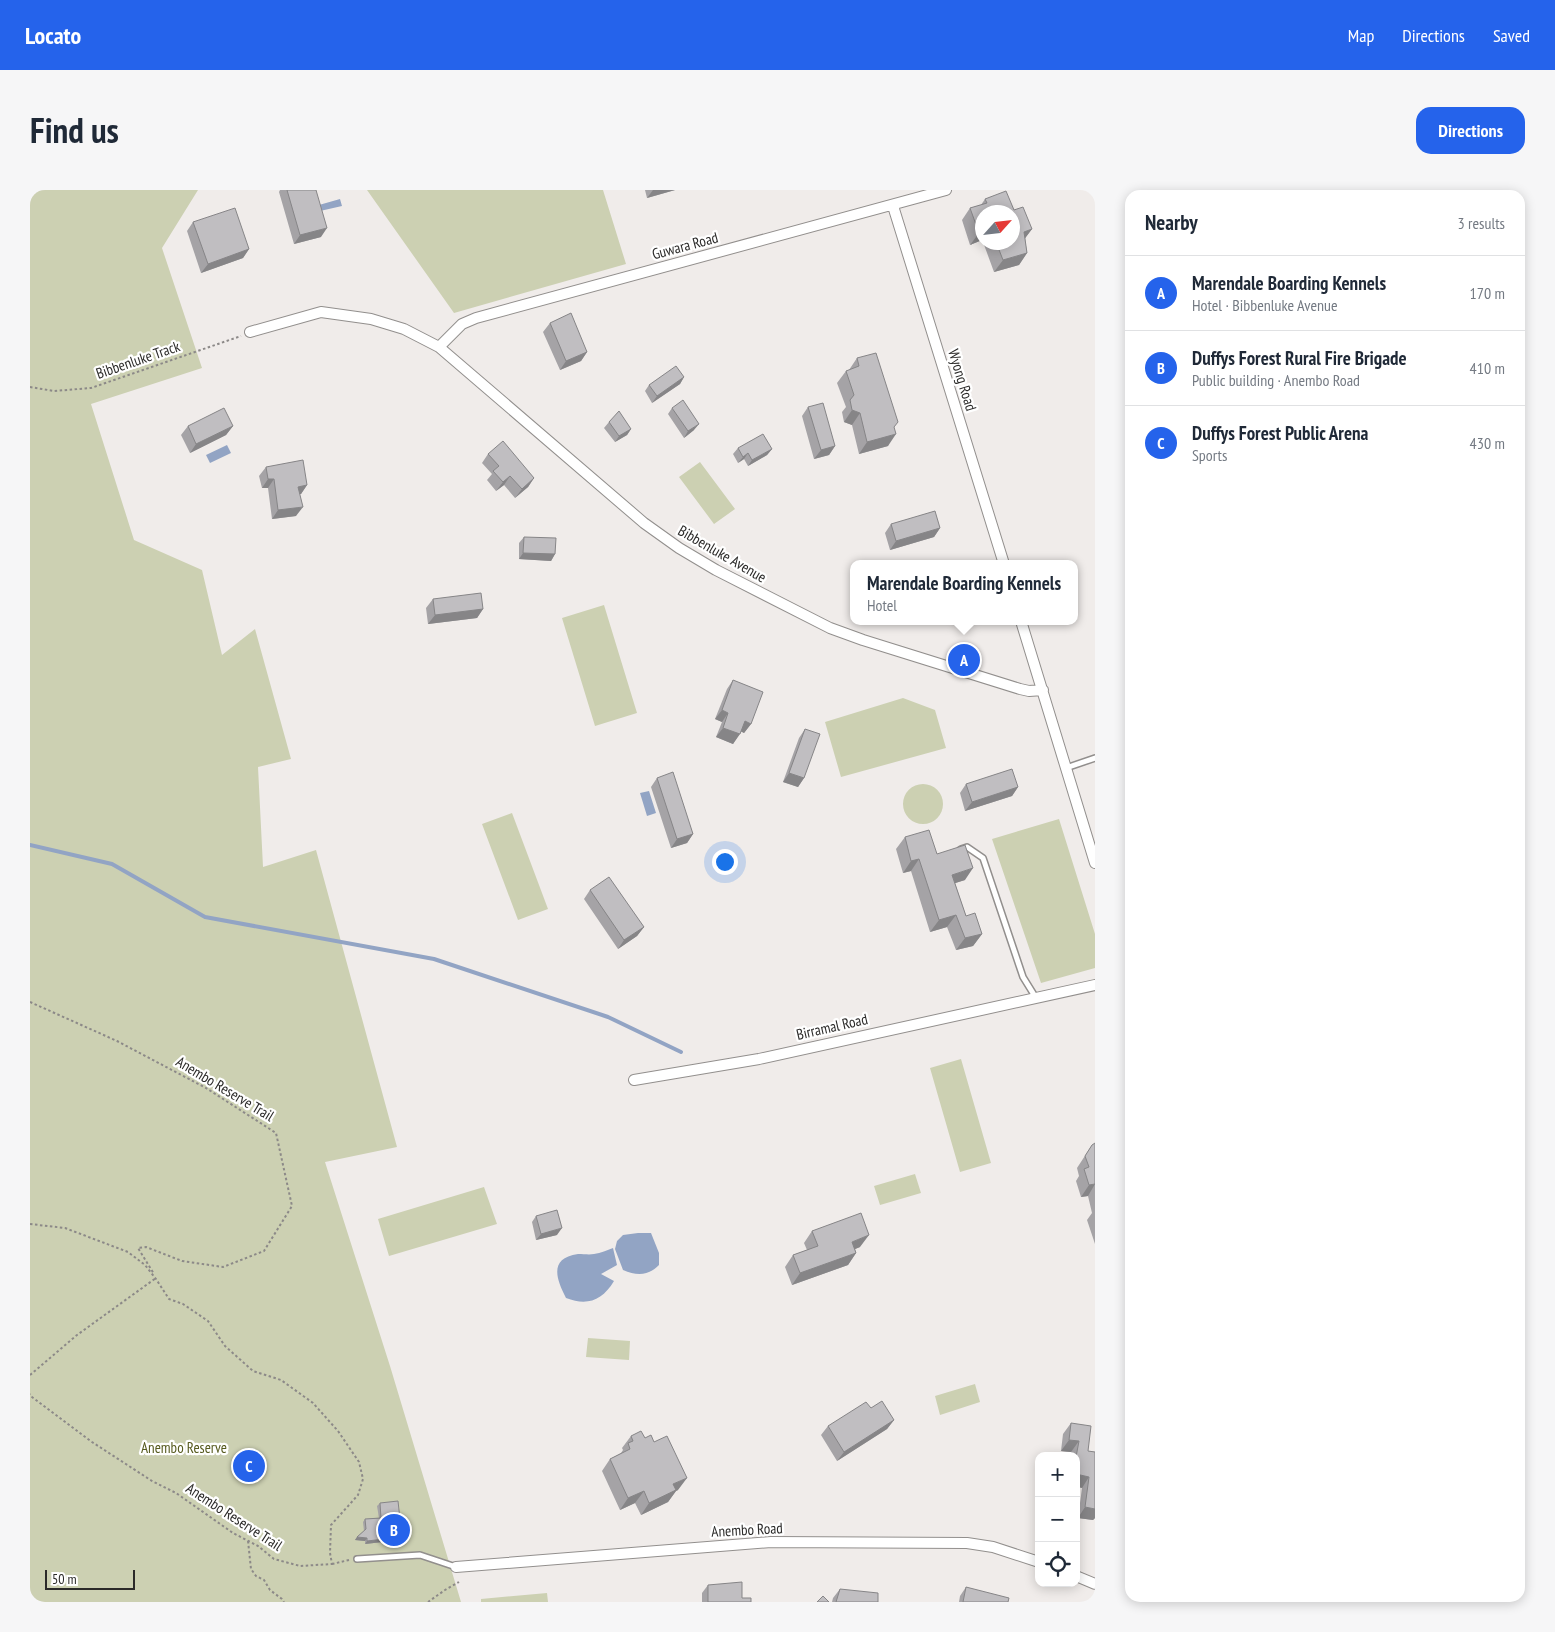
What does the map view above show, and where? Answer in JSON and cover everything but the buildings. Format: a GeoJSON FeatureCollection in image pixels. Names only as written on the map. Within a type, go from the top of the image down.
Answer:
{"type":"FeatureCollection","features":[{"type":"Feature","properties":{"kind":"street","name":"Guwara Road"},"geometry":{"type":"LineString","coordinates":[[440,347],[462,324],[476,318],[893,206],[946,190]]}},
{"type":"Feature","properties":{"kind":"street","name":"Wyong Road"},"geometry":{"type":"LineString","coordinates":[[893,206],[1003,560]]}},
{"type":"Feature","properties":{"kind":"street","name":"Bibbenluke Avenue"},"geometry":{"type":"LineString","coordinates":[[250,332],[321,312],[371,319],[404,329],[440,347],[644,523],[679,548],[716,570],[808,618],[863,640],[1020,689],[1029,691],[1042,690]]}},
{"type":"Feature","properties":{"kind":"street"},"geometry":{"type":"LineString","coordinates":[[1022,625],[1095,863]]}},
{"type":"Feature","properties":{"kind":"street","name":"Birramal Road"},"geometry":{"type":"LineString","coordinates":[[634,1080],[759,1059],[1095,985]]}},
{"type":"Feature","properties":{"kind":"street","name":"Anembo Road"},"geometry":{"type":"LineString","coordinates":[[456,1567],[771,1542],[967,1544],[993,1546],[1035,1561]]}},
{"type":"Feature","properties":{"kind":"street"},"geometry":{"type":"LineString","coordinates":[[1080,1578],[1095,1584]]}},
{"type":"Feature","properties":{"kind":"lane"},"geometry":{"type":"LineString","coordinates":[[1066,768],[1095,758]]}},
{"type":"Feature","properties":{"kind":"lane"},"geometry":{"type":"LineString","coordinates":[[951,852],[967,848],[983,858],[1023,977],[1036,998]]}},
{"type":"Feature","properties":{"kind":"lane"},"geometry":{"type":"LineString","coordinates":[[357,1558],[420,1555],[456,1567]]}},
{"type":"Feature","properties":{"kind":"path","name":"Bibbenluke Track"},"geometry":{"type":"LineString","coordinates":[[30,387],[54,391],[91,388],[250,332]]}},
{"type":"Feature","properties":{"kind":"path","name":"Anembo Reserve Trail"},"geometry":{"type":"LineString","coordinates":[[30,1002],[117,1041],[206,1088],[276,1133],[292,1206],[264,1251],[223,1267],[182,1262],[146,1247],[138,1248],[169,1299],[183,1304],[208,1321],[225,1346],[253,1371],[281,1380],[313,1403],[338,1431],[359,1462],[362,1479],[358,1495],[331,1525],[330,1553],[332,1564],[300,1566],[274,1559],[258,1546],[233,1533],[176,1493],[152,1481],[92,1442],[30,1394]]}},
{"type":"Feature","properties":{"kind":"path","name":"Anembo Reserve Trail"},"geometry":{"type":"LineString","coordinates":[[30,1224],[65,1228],[128,1252],[145,1265],[156,1279]]}},
{"type":"Feature","properties":{"kind":"path"},"geometry":{"type":"LineString","coordinates":[[30,1375],[77,1335],[156,1279]]}},
{"type":"Feature","properties":{"kind":"path"},"geometry":{"type":"LineString","coordinates":[[248,1541],[251,1569],[284,1602]]}},
{"type":"Feature","properties":{"kind":"path"},"geometry":{"type":"LineString","coordinates":[[332,1564],[357,1558]]}},
{"type":"Feature","properties":{"kind":"path"},"geometry":{"type":"LineString","coordinates":[[428,1602],[459,1582]]}},
{"type":"Feature","properties":{"kind":"green space","name":"Anembo Reserve"},"geometry":{"type":"Polygon","coordinates":[[[30,190],[198,190],[162,248],[202,368],[91,404],[134,540],[202,570],[222,655],[255,629],[291,759],[258,767],[263,867],[316,850],[397,1147],[325,1162],[390,1366],[461,1602],[30,1602],[30,190]]]}},
{"type":"Feature","properties":{"kind":"green space"},"geometry":{"type":"Polygon","coordinates":[[[367,190],[603,190],[626,264],[454,313],[367,190]]]}},
{"type":"Feature","properties":{"kind":"green space"},"geometry":{"type":"Polygon","coordinates":[[[700,462],[735,509],[714,524],[679,477],[700,462]]]}},
{"type":"Feature","properties":{"kind":"green space"},"geometry":{"type":"Polygon","coordinates":[[[604,605],[637,713],[595,726],[562,618],[604,605]]]}},
{"type":"Feature","properties":{"kind":"green space"},"geometry":{"type":"Polygon","coordinates":[[[903,698],[935,710],[946,748],[841,777],[825,722],[903,698]]]}},
{"type":"Feature","properties":{"kind":"green space"},"geometry":{"type":"Polygon","coordinates":[[[923,784],[937,790],[943,804],[937,818],[923,824],[909,818],[903,804],[909,790],[923,784]]]}},
{"type":"Feature","properties":{"kind":"green space"},"geometry":{"type":"Polygon","coordinates":[[[512,813],[548,909],[518,920],[482,824],[512,813]]]}},
{"type":"Feature","properties":{"kind":"green space"},"geometry":{"type":"Polygon","coordinates":[[[1059,819],[1095,934],[1095,968],[1041,983],[992,839],[1059,819]]]}},
{"type":"Feature","properties":{"kind":"green space"},"geometry":{"type":"Polygon","coordinates":[[[961,1059],[991,1163],[960,1172],[930,1068],[961,1059]]]}},
{"type":"Feature","properties":{"kind":"green space"},"geometry":{"type":"Polygon","coordinates":[[[915,1174],[921,1193],[880,1205],[874,1186],[915,1174]]]}},
{"type":"Feature","properties":{"kind":"green space"},"geometry":{"type":"Polygon","coordinates":[[[484,1187],[497,1224],[389,1256],[378,1219],[484,1187]]]}},
{"type":"Feature","properties":{"kind":"green space"},"geometry":{"type":"Polygon","coordinates":[[[588,1338],[630,1341],[629,1360],[586,1357],[588,1338]]]}},
{"type":"Feature","properties":{"kind":"green space"},"geometry":{"type":"Polygon","coordinates":[[[975,1384],[980,1402],[940,1415],[935,1396],[975,1384]]]}},
{"type":"Feature","properties":{"kind":"green space"},"geometry":{"type":"Polygon","coordinates":[[[547,1593],[548,1602],[481,1602],[481,1599],[547,1593]]]}},
{"type":"Feature","properties":{"kind":"water"},"geometry":{"type":"Polygon","coordinates":[[[340,199],[342,206],[320,211],[319,205],[340,199]]]}},
{"type":"Feature","properties":{"kind":"water"},"geometry":{"type":"Polygon","coordinates":[[[227,445],[231,453],[210,463],[206,455],[227,445]]]}},
{"type":"Feature","properties":{"kind":"water"},"geometry":{"type":"Polygon","coordinates":[[[649,791],[656,813],[647,816],[640,793],[649,791]]]}},
{"type":"Feature","properties":{"kind":"water"},"geometry":{"type":"Polygon","coordinates":[[[651,1233],[659,1253],[659,1265],[655,1269],[642,1274],[623,1270],[615,1249],[617,1241],[623,1235],[651,1233]]]}},
{"type":"Feature","properties":{"kind":"water"},"geometry":{"type":"Polygon","coordinates":[[[613,1248],[617,1265],[601,1274],[614,1281],[609,1288],[593,1300],[581,1302],[566,1298],[559,1283],[557,1270],[559,1264],[569,1256],[594,1254],[613,1248]]]}},
{"type":"Feature","properties":{"kind":"waterway"},"geometry":{"type":"LineString","coordinates":[[30,845],[112,864],[205,917],[434,959],[608,1017],[681,1052]]}},
{"type":"Feature","properties":{"kind":"place","name":"Marendale Boarding Kennels"},"geometry":{"type":"Point","coordinates":[964,660]}},
{"type":"Feature","properties":{"kind":"place","name":"Duffys Forest Public Arena"},"geometry":{"type":"Point","coordinates":[249,1466]}},
{"type":"Feature","properties":{"kind":"place","name":"Duffys Forest Rural Fire Brigade"},"geometry":{"type":"Point","coordinates":[394,1530]}}]}
